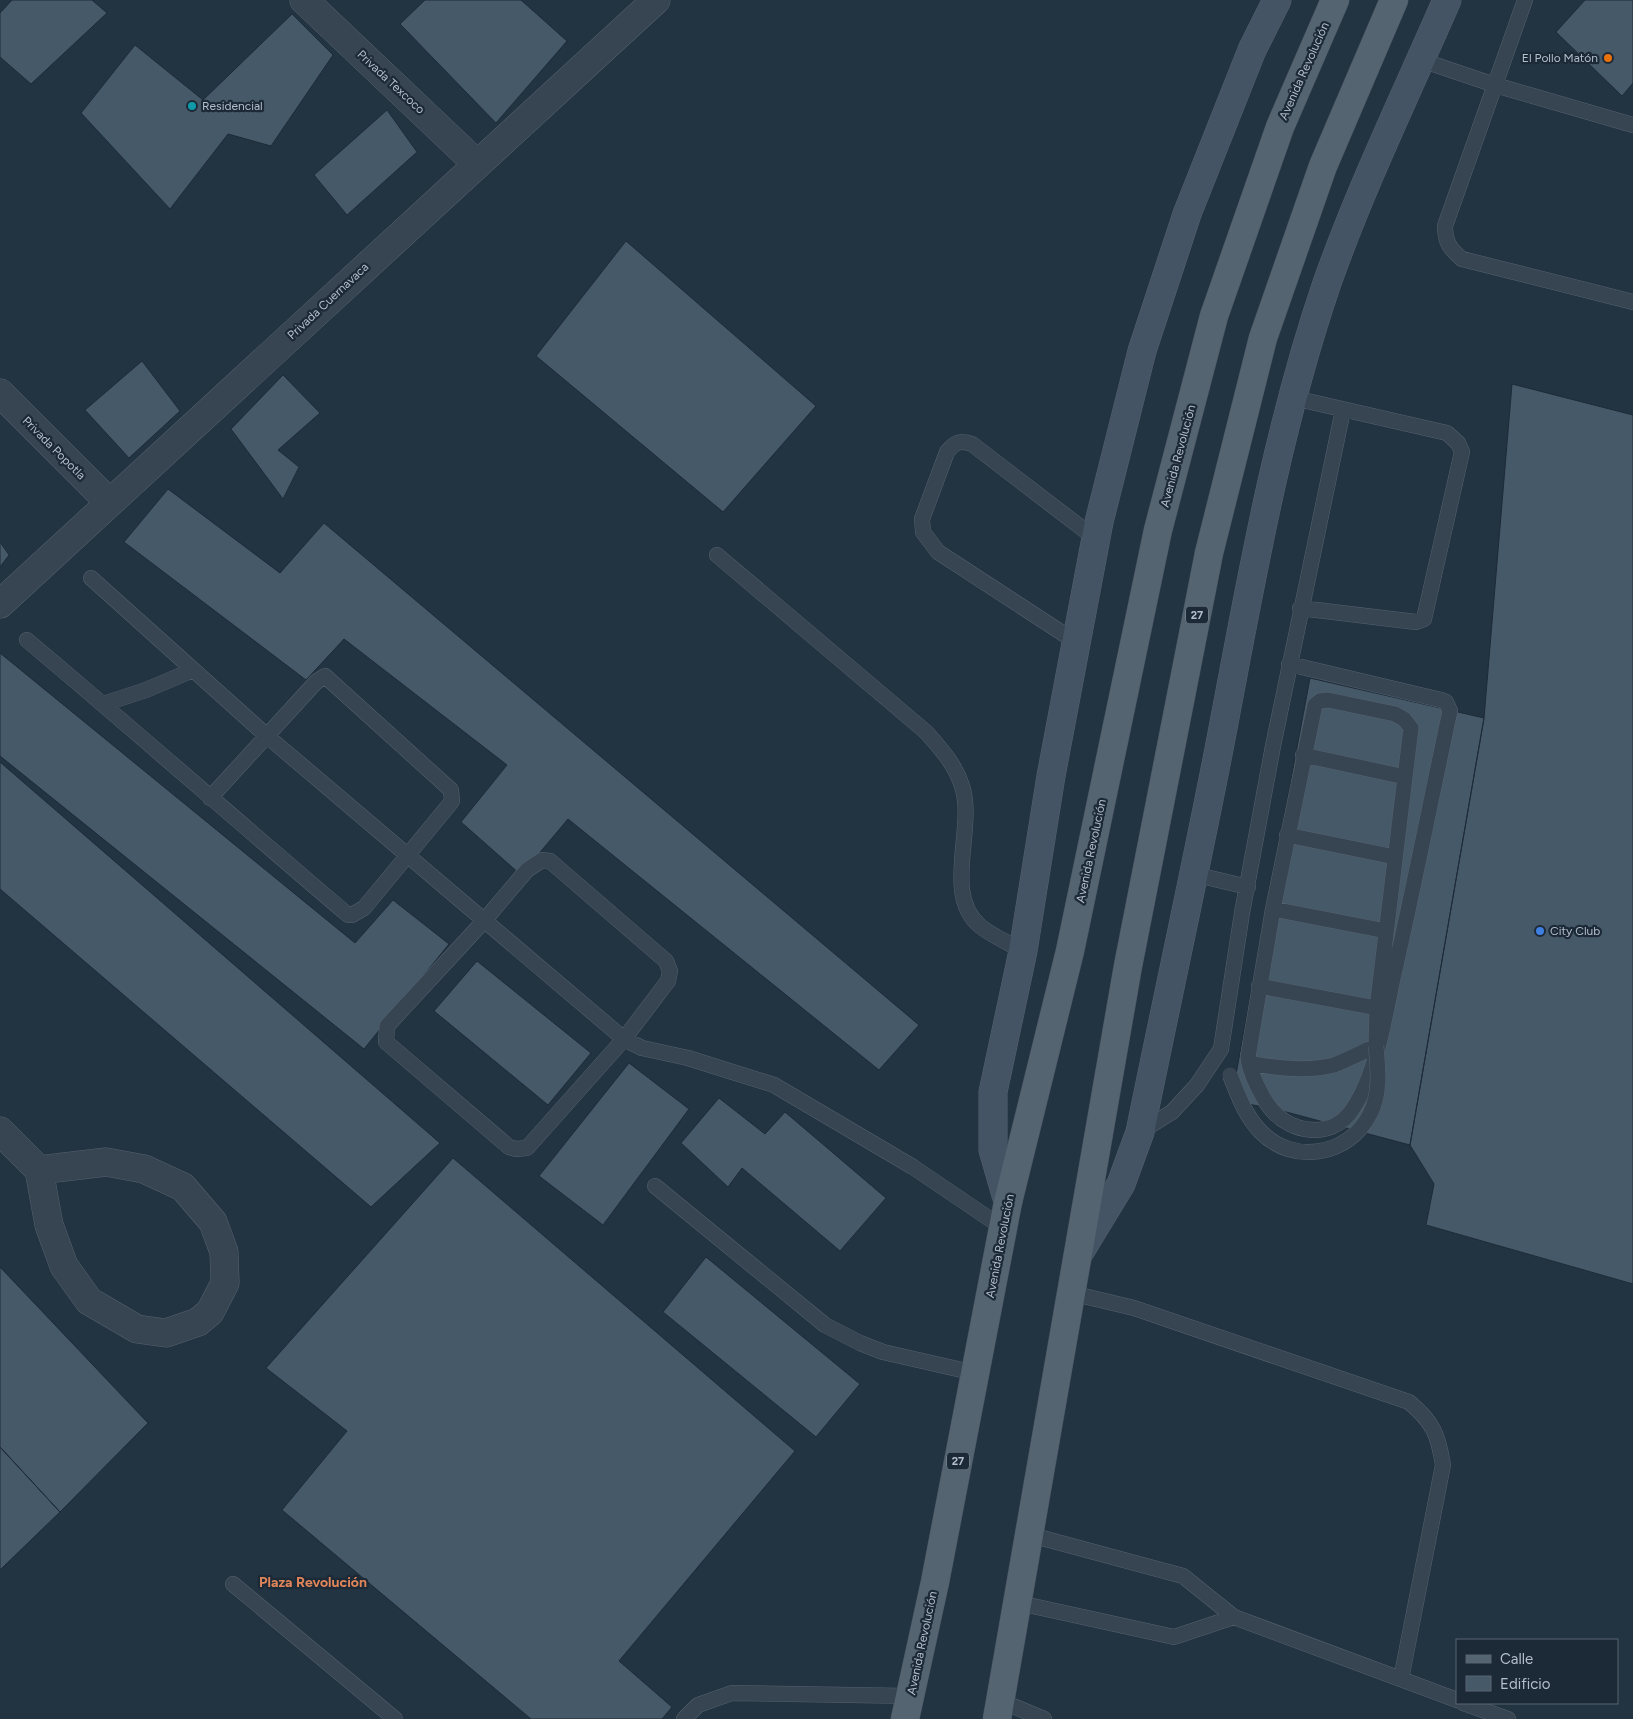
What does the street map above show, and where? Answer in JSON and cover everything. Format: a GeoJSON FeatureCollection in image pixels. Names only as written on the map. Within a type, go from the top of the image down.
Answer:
{"type":"FeatureCollection","features":[{"type":"Feature","properties":{"kind":"main road","name":"Avenida Revolución"},"geometry":{"type":"LineString","coordinates":[[908,1708],[935,1582],[1006,1215],[1070,951],[1158,530],[1214,316],[1280,127],[1335,0]]}},
{"type":"Feature","properties":{"kind":"main road","name":"27"},"geometry":{"type":"LineString","coordinates":[[999,1710],[1031,1536],[1128,966],[1209,553],[1262,338],[1323,166],[1394,0]]}},
{"type":"Feature","properties":{"kind":"street","name":"Privada Texcoco"},"geometry":{"type":"LineString","coordinates":[[304,0],[478,164]]}},
{"type":"Feature","properties":{"kind":"street","name":"Privada Cuernavaca"},"geometry":{"type":"LineString","coordinates":[[0,604],[656,0]]}},
{"type":"Feature","properties":{"kind":"street"},"geometry":{"type":"LineString","coordinates":[[1006,1215],[992,1150],[993,1092],[1023,951],[1051,776],[1096,539],[1142,351],[1186,214],[1252,50],[1277,0]]}},
{"type":"Feature","properties":{"kind":"street"},"geometry":{"type":"LineString","coordinates":[[1079,1253],[1121,1184],[1140,1132],[1265,508],[1327,284],[1447,0]]}},
{"type":"Feature","properties":{"kind":"street","name":"Privada Popotla"},"geometry":{"type":"LineString","coordinates":[[0,393],[109,502]]}},
{"type":"Feature","properties":{"kind":"street"},"geometry":{"type":"LineString","coordinates":[[0,1131],[39,1170],[49,1225],[64,1266],[89,1300],[137,1329],[166,1333],[198,1322],[210,1312],[225,1283],[224,1252],[213,1222],[183,1186],[144,1169],[106,1162],[39,1170]]}},
{"type":"Feature","properties":{"kind":"lane"},"geometry":{"type":"LineString","coordinates":[[1525,0],[1445,226],[1445,238],[1451,250],[1462,258],[1633,302]]}},
{"type":"Feature","properties":{"kind":"lane"},"geometry":{"type":"LineString","coordinates":[[1421,60],[1495,85],[1633,125]]}},
{"type":"Feature","properties":{"kind":"lane"},"geometry":{"type":"LineString","coordinates":[[1294,398],[1447,433],[1453,436],[1462,452],[1424,619],[1416,622],[1300,608]]}},
{"type":"Feature","properties":{"kind":"lane"},"geometry":{"type":"LineString","coordinates":[[1140,1132],[1172,1112],[1197,1084],[1221,1049],[1248,887],[1289,664],[1343,410]]}},
{"type":"Feature","properties":{"kind":"lane"},"geometry":{"type":"LineString","coordinates":[[1076,642],[938,552],[923,532],[922,519],[947,452],[954,444],[963,441],[972,444],[1096,539]]}},
{"type":"Feature","properties":{"kind":"lane"},"geometry":{"type":"LineString","coordinates":[[717,555],[926,732],[954,765],[963,787],[966,814],[961,872],[965,904],[979,926],[1023,951]]}},
{"type":"Feature","properties":{"kind":"lane"},"geometry":{"type":"LineString","coordinates":[[91,578],[266,736],[483,922],[624,1039],[642,1048],[688,1058],[774,1085],[913,1167],[1006,1215]]}},
{"type":"Feature","properties":{"kind":"lane"},"geometry":{"type":"LineString","coordinates":[[27,640],[103,704],[210,798],[348,916],[364,908],[452,801],[451,790],[325,676],[316,682],[210,798]]}},
{"type":"Feature","properties":{"kind":"lane"},"geometry":{"type":"LineString","coordinates":[[1221,1049],[1249,1118],[1261,1133],[1280,1146],[1298,1152],[1329,1151],[1357,1133],[1370,1114],[1378,1079],[1376,1046],[1377,1008],[1411,728],[1404,719],[1395,714],[1328,700],[1320,701],[1315,705],[1287,835],[1248,1052],[1249,1063],[1267,1105],[1290,1126],[1305,1130],[1321,1129],[1335,1125],[1348,1115],[1371,1072],[1401,943],[1450,711],[1446,702],[1441,700],[1289,664]]}},
{"type":"Feature","properties":{"kind":"lane"},"geometry":{"type":"LineString","coordinates":[[103,704],[146,690],[193,670]]}},
{"type":"Feature","properties":{"kind":"lane"},"geometry":{"type":"LineString","coordinates":[[1303,755],[1405,778]]}},
{"type":"Feature","properties":{"kind":"lane"},"geometry":{"type":"LineString","coordinates":[[1287,835],[1395,857]]}},
{"type":"Feature","properties":{"kind":"lane"},"geometry":{"type":"LineString","coordinates":[[542,860],[550,861],[666,961],[670,971],[668,981],[624,1039],[527,1148],[516,1150],[509,1147],[386,1042],[386,1026],[483,922],[531,866],[542,860]]}},
{"type":"Feature","properties":{"kind":"lane"},"geometry":{"type":"LineString","coordinates":[[1193,874],[1248,887]]}},
{"type":"Feature","properties":{"kind":"lane"},"geometry":{"type":"LineString","coordinates":[[1273,909],[1386,931]]}},
{"type":"Feature","properties":{"kind":"lane"},"geometry":{"type":"LineString","coordinates":[[1259,986],[1377,1008]]}},
{"type":"Feature","properties":{"kind":"lane"},"geometry":{"type":"LineString","coordinates":[[1249,1063],[1305,1069],[1322,1067],[1376,1046]]}},
{"type":"Feature","properties":{"kind":"lane"},"geometry":{"type":"LineString","coordinates":[[655,1186],[825,1325],[882,1352],[975,1373]]}},
{"type":"Feature","properties":{"kind":"lane"},"geometry":{"type":"LineString","coordinates":[[1071,1293],[1134,1308],[1409,1402],[1427,1417],[1439,1438],[1443,1465],[1401,1679]]}},
{"type":"Feature","properties":{"kind":"lane"},"geometry":{"type":"LineString","coordinates":[[1031,1536],[1183,1576],[1234,1617],[1456,1700]]}},
{"type":"Feature","properties":{"kind":"lane"},"geometry":{"type":"LineString","coordinates":[[233,1584],[395,1719]]}},
{"type":"Feature","properties":{"kind":"lane"},"geometry":{"type":"LineString","coordinates":[[1019,1603],[1174,1637],[1234,1617]]}},
{"type":"Feature","properties":{"kind":"lane"},"geometry":{"type":"LineString","coordinates":[[684,1719],[698,1706],[732,1693],[908,1708]]}},
{"type":"Feature","properties":{"kind":"lane"},"geometry":{"type":"LineString","coordinates":[[1466,1704],[1508,1719]]}},
{"type":"Feature","properties":{"kind":"lane"},"geometry":{"type":"LineString","coordinates":[[999,1710],[1044,1719]]}},
{"type":"Feature","properties":{"kind":"building"},"geometry":{"type":"Polygon","coordinates":[[[12,0],[92,0],[107,13],[31,84],[0,57],[0,13],[12,0]]]}},
{"type":"Feature","properties":{"kind":"building"},"geometry":{"type":"Polygon","coordinates":[[[425,0],[521,0],[567,41],[496,123],[400,24],[425,0]]]}},
{"type":"Feature","properties":{"kind":"building","name":"El Pollo Matón"},"geometry":{"type":"Polygon","coordinates":[[[1585,0],[1633,0],[1633,83],[1622,96],[1556,32],[1585,0]]]}},
{"type":"Feature","properties":{"kind":"building","name":"Residencial"},"geometry":{"type":"Polygon","coordinates":[[[292,14],[333,55],[271,146],[228,134],[170,209],[81,113],[135,45],[203,100],[292,14]]]}},
{"type":"Feature","properties":{"kind":"building"},"geometry":{"type":"Polygon","coordinates":[[[387,110],[417,152],[347,215],[314,175],[387,110]]]}},
{"type":"Feature","properties":{"kind":"building"},"geometry":{"type":"Polygon","coordinates":[[[626,241],[816,406],[723,512],[536,356],[626,241]]]}},
{"type":"Feature","properties":{"kind":"building"},"geometry":{"type":"Polygon","coordinates":[[[142,361],[180,411],[129,458],[85,410],[142,361]]]}},
{"type":"Feature","properties":{"kind":"building"},"geometry":{"type":"Polygon","coordinates":[[[283,375],[320,413],[278,450],[299,467],[283,499],[231,429],[283,375]]]}},
{"type":"Feature","properties":{"kind":"building","name":"City Club"},"geometry":{"type":"Polygon","coordinates":[[[1512,384],[1633,415],[1633,1284],[1426,1225],[1434,1184],[1410,1145],[1484,718],[1512,384]]]}},
{"type":"Feature","properties":{"kind":"building"},"geometry":{"type":"Polygon","coordinates":[[[168,489],[280,573],[324,523],[919,1025],[879,1070],[568,819],[521,875],[461,822],[507,765],[344,639],[306,680],[124,542],[168,489]]]}},
{"type":"Feature","properties":{"kind":"building"},"geometry":{"type":"Polygon","coordinates":[[[0,542],[9,555],[0,567],[0,542]]]}},
{"type":"Feature","properties":{"kind":"building"},"geometry":{"type":"Polygon","coordinates":[[[0,653],[355,943],[393,900],[449,944],[364,1049],[0,756],[0,653]]]}},
{"type":"Feature","properties":{"kind":"building"},"geometry":{"type":"Polygon","coordinates":[[[1310,678],[1484,718],[1410,1145],[1275,1109],[1231,1101],[1310,678]]]}},
{"type":"Feature","properties":{"kind":"building"},"geometry":{"type":"Polygon","coordinates":[[[0,762],[440,1143],[371,1207],[0,889],[0,762]]]}},
{"type":"Feature","properties":{"kind":"building"},"geometry":{"type":"Polygon","coordinates":[[[477,961],[591,1053],[548,1105],[434,1011],[477,961]]]}},
{"type":"Feature","properties":{"kind":"building"},"geometry":{"type":"Polygon","coordinates":[[[629,1063],[689,1109],[603,1225],[539,1176],[629,1063]]]}},
{"type":"Feature","properties":{"kind":"building"},"geometry":{"type":"Polygon","coordinates":[[[719,1098],[765,1134],[785,1112],[886,1198],[840,1251],[742,1168],[728,1187],[681,1143],[719,1098]]]}},
{"type":"Feature","properties":{"kind":"building"},"geometry":{"type":"Polygon","coordinates":[[[453,1158],[795,1451],[619,1661],[672,1707],[662,1719],[531,1719],[282,1510],[347,1431],[266,1368],[453,1158]]]}},
{"type":"Feature","properties":{"kind":"building"},"geometry":{"type":"Polygon","coordinates":[[[706,1257],[860,1384],[816,1437],[663,1312],[706,1257]]]}},
{"type":"Feature","properties":{"kind":"building"},"geometry":{"type":"Polygon","coordinates":[[[0,1267],[148,1423],[60,1512],[0,1447],[0,1267]]]}},
{"type":"Feature","properties":{"kind":"building"},"geometry":{"type":"Polygon","coordinates":[[[0,1447],[60,1512],[0,1570],[0,1447]]]}},
{"type":"Feature","properties":{"kind":"place","name":"El Pollo Matón"},"geometry":{"type":"Point","coordinates":[1608,58]}},
{"type":"Feature","properties":{"kind":"place","name":"Residencial"},"geometry":{"type":"Point","coordinates":[192,106]}},
{"type":"Feature","properties":{"kind":"place","name":"City Club"},"geometry":{"type":"Point","coordinates":[1540,931]}},
{"type":"Feature","properties":{"kind":"district","name":"Plaza Revolución"},"geometry":{"type":"Point","coordinates":[313,1582]}}]}
